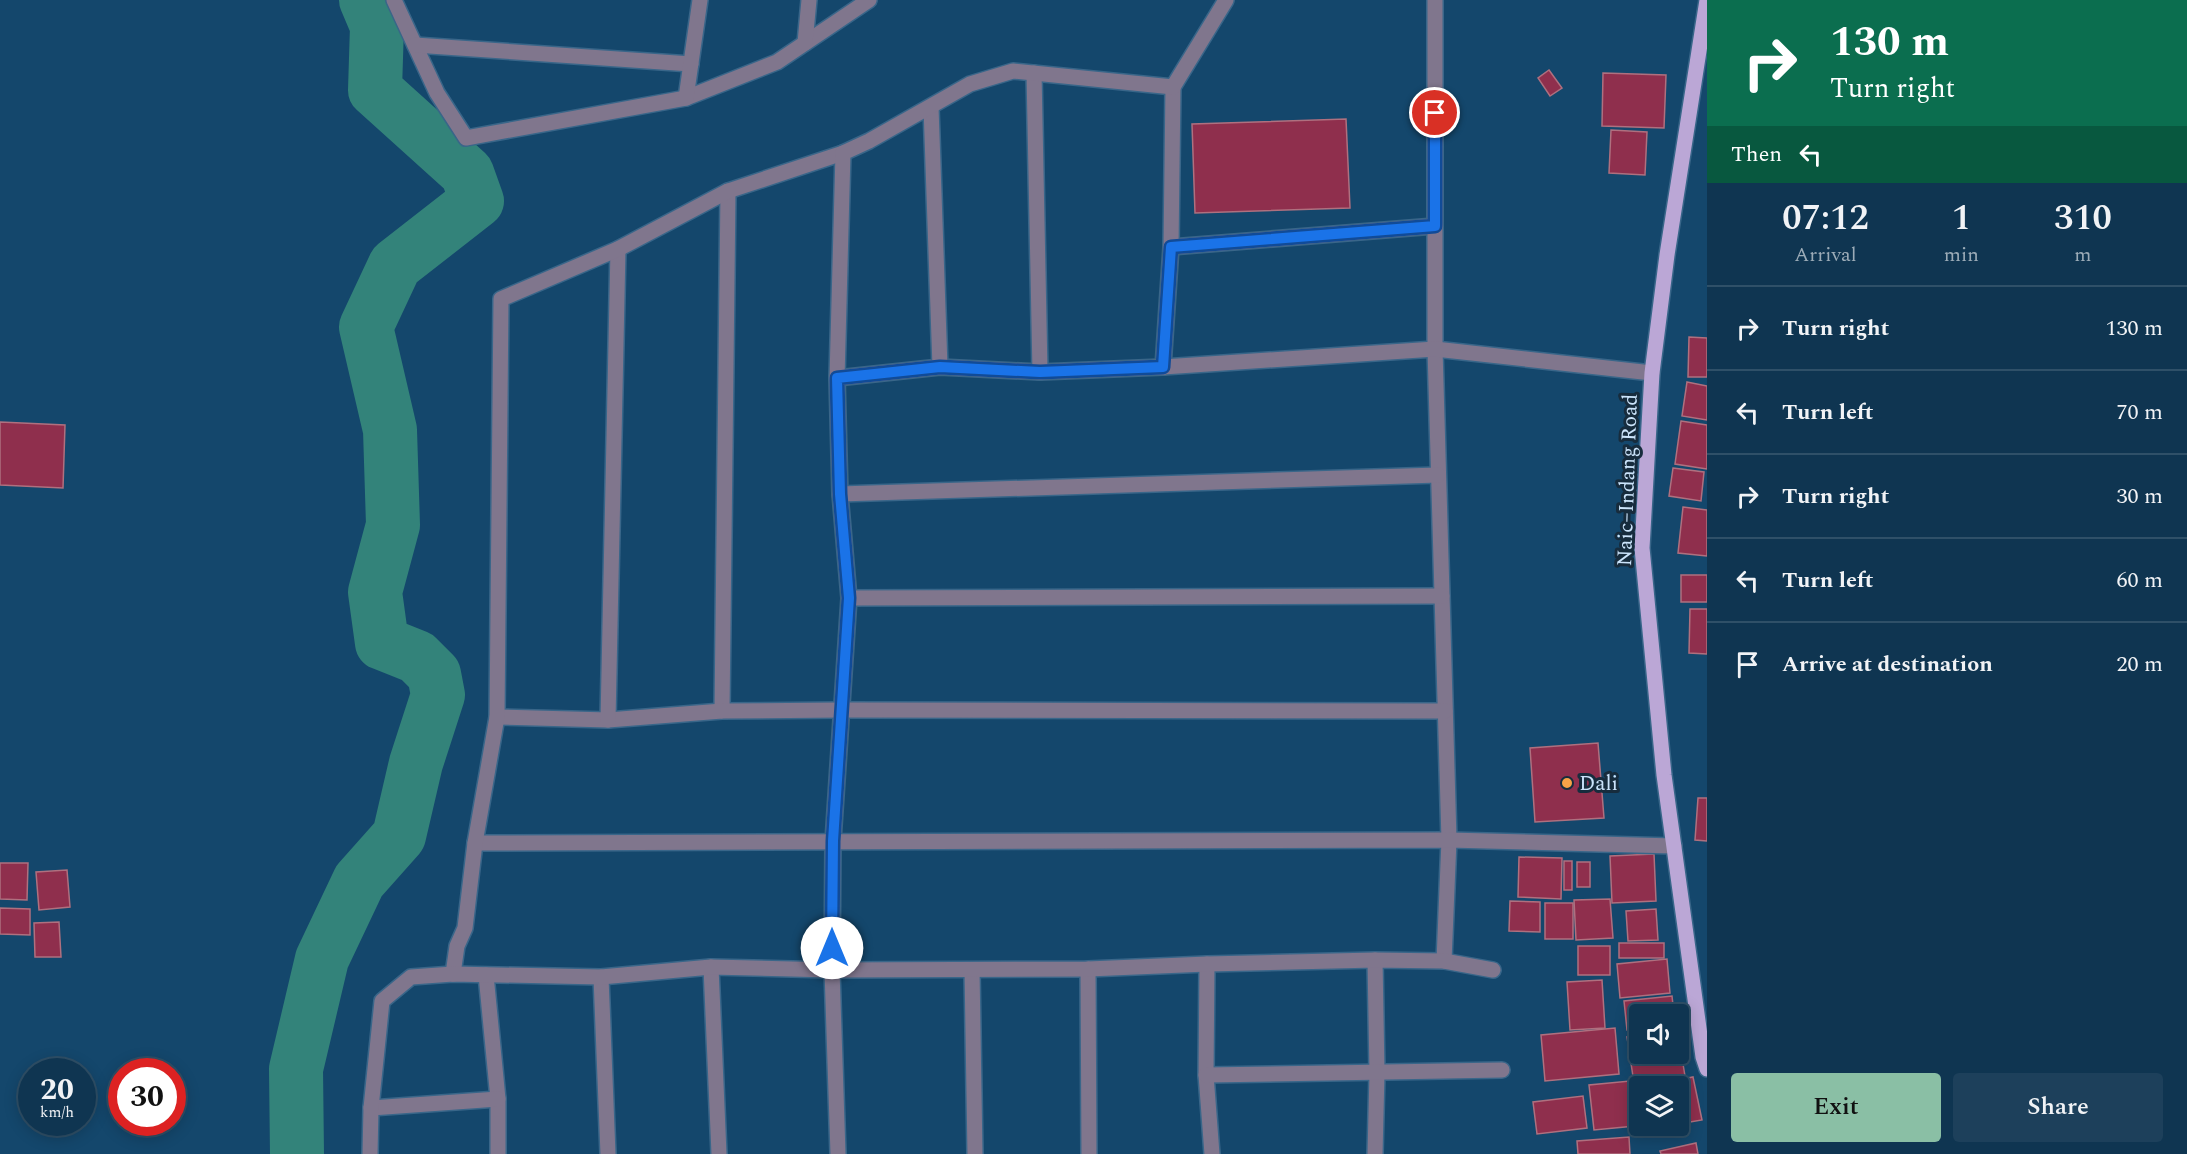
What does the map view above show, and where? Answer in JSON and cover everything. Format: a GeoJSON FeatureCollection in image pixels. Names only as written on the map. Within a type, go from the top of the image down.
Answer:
{"type":"FeatureCollection","features":[{"type":"Feature","properties":{"kind":"main road","name":"Naic–Indang Road"},"geometry":{"type":"LineString","coordinates":[[1707,0],[1667,255],[1652,373],[1642,548],[1664,775],[1703,1057],[1707,1070]]}},
{"type":"Feature","properties":{"kind":"street"},"geometry":{"type":"LineString","coordinates":[[394,0],[437,93],[466,138],[686,98],[777,62],[869,0]]}},
{"type":"Feature","properties":{"kind":"street"},"geometry":{"type":"LineString","coordinates":[[686,98],[700,0]]}},
{"type":"Feature","properties":{"kind":"street"},"geometry":{"type":"LineString","coordinates":[[805,43],[809,0]]}},
{"type":"Feature","properties":{"kind":"street"},"geometry":{"type":"LineString","coordinates":[[1163,367],[1171,247],[1173,87],[1226,0]]}},
{"type":"Feature","properties":{"kind":"street"},"geometry":{"type":"LineString","coordinates":[[1436,0],[1435,349],[1449,840],[1444,962]]}},
{"type":"Feature","properties":{"kind":"street"},"geometry":{"type":"LineString","coordinates":[[416,45],[692,63]]}},
{"type":"Feature","properties":{"kind":"street"},"geometry":{"type":"LineString","coordinates":[[453,974],[457,946],[465,928],[475,843],[497,717],[501,298],[618,249],[728,191],[843,153],[932,107],[970,84],[1013,71],[1173,87]]}},
{"type":"Feature","properties":{"kind":"street"},"geometry":{"type":"LineString","coordinates":[[1034,73],[1040,372]]}},
{"type":"Feature","properties":{"kind":"street"},"geometry":{"type":"LineString","coordinates":[[932,107],[940,367]]}},
{"type":"Feature","properties":{"kind":"street"},"geometry":{"type":"LineString","coordinates":[[838,1154],[832,970],[833,841],[849,598],[840,494],[837,378],[843,153]]}},
{"type":"Feature","properties":{"kind":"street"},"geometry":{"type":"LineString","coordinates":[[722,711],[728,191]]}},
{"type":"Feature","properties":{"kind":"street"},"geometry":{"type":"LineString","coordinates":[[1171,247],[1435,226]]}},
{"type":"Feature","properties":{"kind":"street"},"geometry":{"type":"LineString","coordinates":[[608,720],[618,249]]}},
{"type":"Feature","properties":{"kind":"street"},"geometry":{"type":"LineString","coordinates":[[837,378],[940,367],[1040,372],[1163,367],[1435,349],[1652,373]]}},
{"type":"Feature","properties":{"kind":"street"},"geometry":{"type":"LineString","coordinates":[[840,494],[1438,475]]}},
{"type":"Feature","properties":{"kind":"street"},"geometry":{"type":"LineString","coordinates":[[849,598],[1442,596]]}},
{"type":"Feature","properties":{"kind":"street"},"geometry":{"type":"LineString","coordinates":[[497,717],[608,720],[722,711],[840,710],[1445,711]]}},
{"type":"Feature","properties":{"kind":"street"},"geometry":{"type":"LineString","coordinates":[[475,843],[1449,840],[1674,846]]}},
{"type":"Feature","properties":{"kind":"street"},"geometry":{"type":"LineString","coordinates":[[1375,960],[1377,1073],[1375,1154]]}},
{"type":"Feature","properties":{"kind":"street"},"geometry":{"type":"LineString","coordinates":[[370,1154],[371,1108],[382,1001],[411,977],[453,974],[601,977],[711,967],[832,970],[1088,969],[1375,960],[1444,962],[1493,970]]}},
{"type":"Feature","properties":{"kind":"street"},"geometry":{"type":"LineString","coordinates":[[1207,964],[1206,1075],[1212,1154]]}},
{"type":"Feature","properties":{"kind":"street"},"geometry":{"type":"LineString","coordinates":[[711,967],[719,1154]]}},
{"type":"Feature","properties":{"kind":"street"},"geometry":{"type":"LineString","coordinates":[[1088,969],[1089,1154]]}},
{"type":"Feature","properties":{"kind":"street"},"geometry":{"type":"LineString","coordinates":[[972,970],[975,1154]]}},
{"type":"Feature","properties":{"kind":"street"},"geometry":{"type":"LineString","coordinates":[[486,975],[498,1099],[498,1154]]}},
{"type":"Feature","properties":{"kind":"street"},"geometry":{"type":"LineString","coordinates":[[601,977],[609,1154]]}},
{"type":"Feature","properties":{"kind":"street"},"geometry":{"type":"LineString","coordinates":[[1206,1075],[1502,1070]]}},
{"type":"Feature","properties":{"kind":"street"},"geometry":{"type":"LineString","coordinates":[[371,1108],[498,1099]]}},
{"type":"Feature","properties":{"kind":"building"},"geometry":{"type":"Polygon","coordinates":[[[1549,70],[1562,88],[1550,96],[1538,78],[1549,70]]]}},
{"type":"Feature","properties":{"kind":"building"},"geometry":{"type":"Polygon","coordinates":[[[1603,73],[1666,75],[1664,128],[1602,126],[1603,73]]]}},
{"type":"Feature","properties":{"kind":"building"},"geometry":{"type":"Polygon","coordinates":[[[1346,119],[1350,208],[1195,213],[1192,124],[1346,119]]]}},
{"type":"Feature","properties":{"kind":"building"},"geometry":{"type":"Polygon","coordinates":[[[1611,130],[1647,132],[1645,175],[1609,173],[1611,130]]]}},
{"type":"Feature","properties":{"kind":"building"},"geometry":{"type":"Polygon","coordinates":[[[1689,337],[1707,338],[1707,377],[1688,377],[1689,337]]]}},
{"type":"Feature","properties":{"kind":"building"},"geometry":{"type":"Polygon","coordinates":[[[1687,382],[1707,386],[1707,420],[1682,416],[1687,382]]]}},
{"type":"Feature","properties":{"kind":"building"},"geometry":{"type":"Polygon","coordinates":[[[1681,421],[1707,425],[1707,469],[1675,464],[1681,421]]]}},
{"type":"Feature","properties":{"kind":"building"},"geometry":{"type":"Polygon","coordinates":[[[0,422],[65,425],[63,488],[0,485],[0,422]]]}},
{"type":"Feature","properties":{"kind":"building"},"geometry":{"type":"Polygon","coordinates":[[[1673,468],[1704,472],[1701,501],[1669,496],[1673,468]]]}},
{"type":"Feature","properties":{"kind":"building"},"geometry":{"type":"Polygon","coordinates":[[[1683,507],[1707,510],[1707,556],[1678,553],[1683,507]]]}},
{"type":"Feature","properties":{"kind":"building"},"geometry":{"type":"Polygon","coordinates":[[[1681,575],[1707,575],[1707,602],[1681,602],[1681,575]]]}},
{"type":"Feature","properties":{"kind":"building"},"geometry":{"type":"Polygon","coordinates":[[[1690,609],[1707,609],[1707,654],[1689,653],[1690,609]]]}},
{"type":"Feature","properties":{"kind":"building","name":"Dali"},"geometry":{"type":"Polygon","coordinates":[[[1598,743],[1604,818],[1535,822],[1530,748],[1598,743]]]}},
{"type":"Feature","properties":{"kind":"building"},"geometry":{"type":"Polygon","coordinates":[[[1698,798],[1707,798],[1707,841],[1695,840],[1698,798]]]}},
{"type":"Feature","properties":{"kind":"building"},"geometry":{"type":"Polygon","coordinates":[[[1654,854],[1656,901],[1612,903],[1610,856],[1654,854]]]}},
{"type":"Feature","properties":{"kind":"building"},"geometry":{"type":"Polygon","coordinates":[[[1519,857],[1562,858],[1561,899],[1518,897],[1519,857]]]}},
{"type":"Feature","properties":{"kind":"building"},"geometry":{"type":"Polygon","coordinates":[[[1564,861],[1572,861],[1572,890],[1564,890],[1564,861]]]}},
{"type":"Feature","properties":{"kind":"building"},"geometry":{"type":"Polygon","coordinates":[[[1577,862],[1590,862],[1590,887],[1577,887],[1577,862]]]}},
{"type":"Feature","properties":{"kind":"building"},"geometry":{"type":"Polygon","coordinates":[[[0,863],[28,863],[27,900],[0,899],[0,863]]]}},
{"type":"Feature","properties":{"kind":"building"},"geometry":{"type":"Polygon","coordinates":[[[67,870],[70,907],[39,910],[36,872],[67,870]]]}},
{"type":"Feature","properties":{"kind":"building"},"geometry":{"type":"Polygon","coordinates":[[[1610,899],[1613,938],[1576,940],[1574,900],[1610,899]]]}},
{"type":"Feature","properties":{"kind":"building"},"geometry":{"type":"Polygon","coordinates":[[[1510,901],[1540,902],[1540,932],[1509,931],[1510,901]]]}},
{"type":"Feature","properties":{"kind":"building"},"geometry":{"type":"Polygon","coordinates":[[[1545,903],[1573,903],[1573,939],[1545,939],[1545,903]]]}},
{"type":"Feature","properties":{"kind":"building"},"geometry":{"type":"Polygon","coordinates":[[[0,908],[30,909],[30,935],[0,934],[0,908]]]}},
{"type":"Feature","properties":{"kind":"building"},"geometry":{"type":"Polygon","coordinates":[[[1656,909],[1658,940],[1628,941],[1626,911],[1656,909]]]}},
{"type":"Feature","properties":{"kind":"building"},"geometry":{"type":"Polygon","coordinates":[[[59,922],[61,957],[35,957],[34,923],[59,922]]]}},
{"type":"Feature","properties":{"kind":"building"},"geometry":{"type":"Polygon","coordinates":[[[1619,943],[1664,943],[1664,958],[1619,958],[1619,943]]]}},
{"type":"Feature","properties":{"kind":"building"},"geometry":{"type":"Polygon","coordinates":[[[1578,946],[1610,946],[1610,975],[1578,975],[1578,946]]]}},
{"type":"Feature","properties":{"kind":"building"},"geometry":{"type":"Polygon","coordinates":[[[1667,959],[1670,993],[1620,998],[1617,964],[1667,959]]]}},
{"type":"Feature","properties":{"kind":"building"},"geometry":{"type":"Polygon","coordinates":[[[1602,980],[1605,1028],[1570,1030],[1567,982],[1602,980]]]}},
{"type":"Feature","properties":{"kind":"building"},"geometry":{"type":"Polygon","coordinates":[[[1672,996],[1673,1004],[1629,1004],[1629,1030],[1627,1030],[1624,1001],[1672,996]]]}},
{"type":"Feature","properties":{"kind":"building"},"geometry":{"type":"Polygon","coordinates":[[[1615,1028],[1619,1074],[1545,1081],[1541,1035],[1615,1028]]]}},
{"type":"Feature","properties":{"kind":"building"},"geometry":{"type":"Polygon","coordinates":[[[1631,1064],[1683,1064],[1685,1076],[1633,1076],[1631,1064]]]}},
{"type":"Feature","properties":{"kind":"building"},"geometry":{"type":"Polygon","coordinates":[[[1693,1077],[1702,1120],[1689,1122],[1689,1078],[1693,1077]]]}},
{"type":"Feature","properties":{"kind":"building"},"geometry":{"type":"Polygon","coordinates":[[[1629,1081],[1629,1127],[1594,1130],[1589,1085],[1629,1081]]]}},
{"type":"Feature","properties":{"kind":"building"},"geometry":{"type":"Polygon","coordinates":[[[1583,1096],[1587,1128],[1537,1134],[1533,1102],[1583,1096]]]}},
{"type":"Feature","properties":{"kind":"building"},"geometry":{"type":"Polygon","coordinates":[[[1629,1137],[1630,1154],[1578,1154],[1577,1141],[1629,1137]]]}},
{"type":"Feature","properties":{"kind":"building"},"geometry":{"type":"Polygon","coordinates":[[[1696,1143],[1698,1154],[1661,1154],[1660,1151],[1696,1143]]]}},
{"type":"Feature","properties":{"kind":"waterway"},"geometry":{"type":"LineString","coordinates":[[297,1154],[296,1069],[322,959],[359,881],[399,836],[416,763],[438,695],[434,674],[417,657],[382,643],[375,592],[393,525],[390,430],[366,327],[395,265],[477,201],[467,173],[375,90],[377,26],[366,0]]}},
{"type":"Feature","properties":{"kind":"place","name":"Dali"},"geometry":{"type":"Point","coordinates":[1567,783]}},
{"type":"Feature","properties":{"kind":"route"},"geometry":{"type":"LineString","coordinates":[[832,948],[833,841],[849,598],[840,494],[837,378],[940,367],[1040,372],[1163,367],[1171,247],[1435,226],[1435,113]]}}]}
